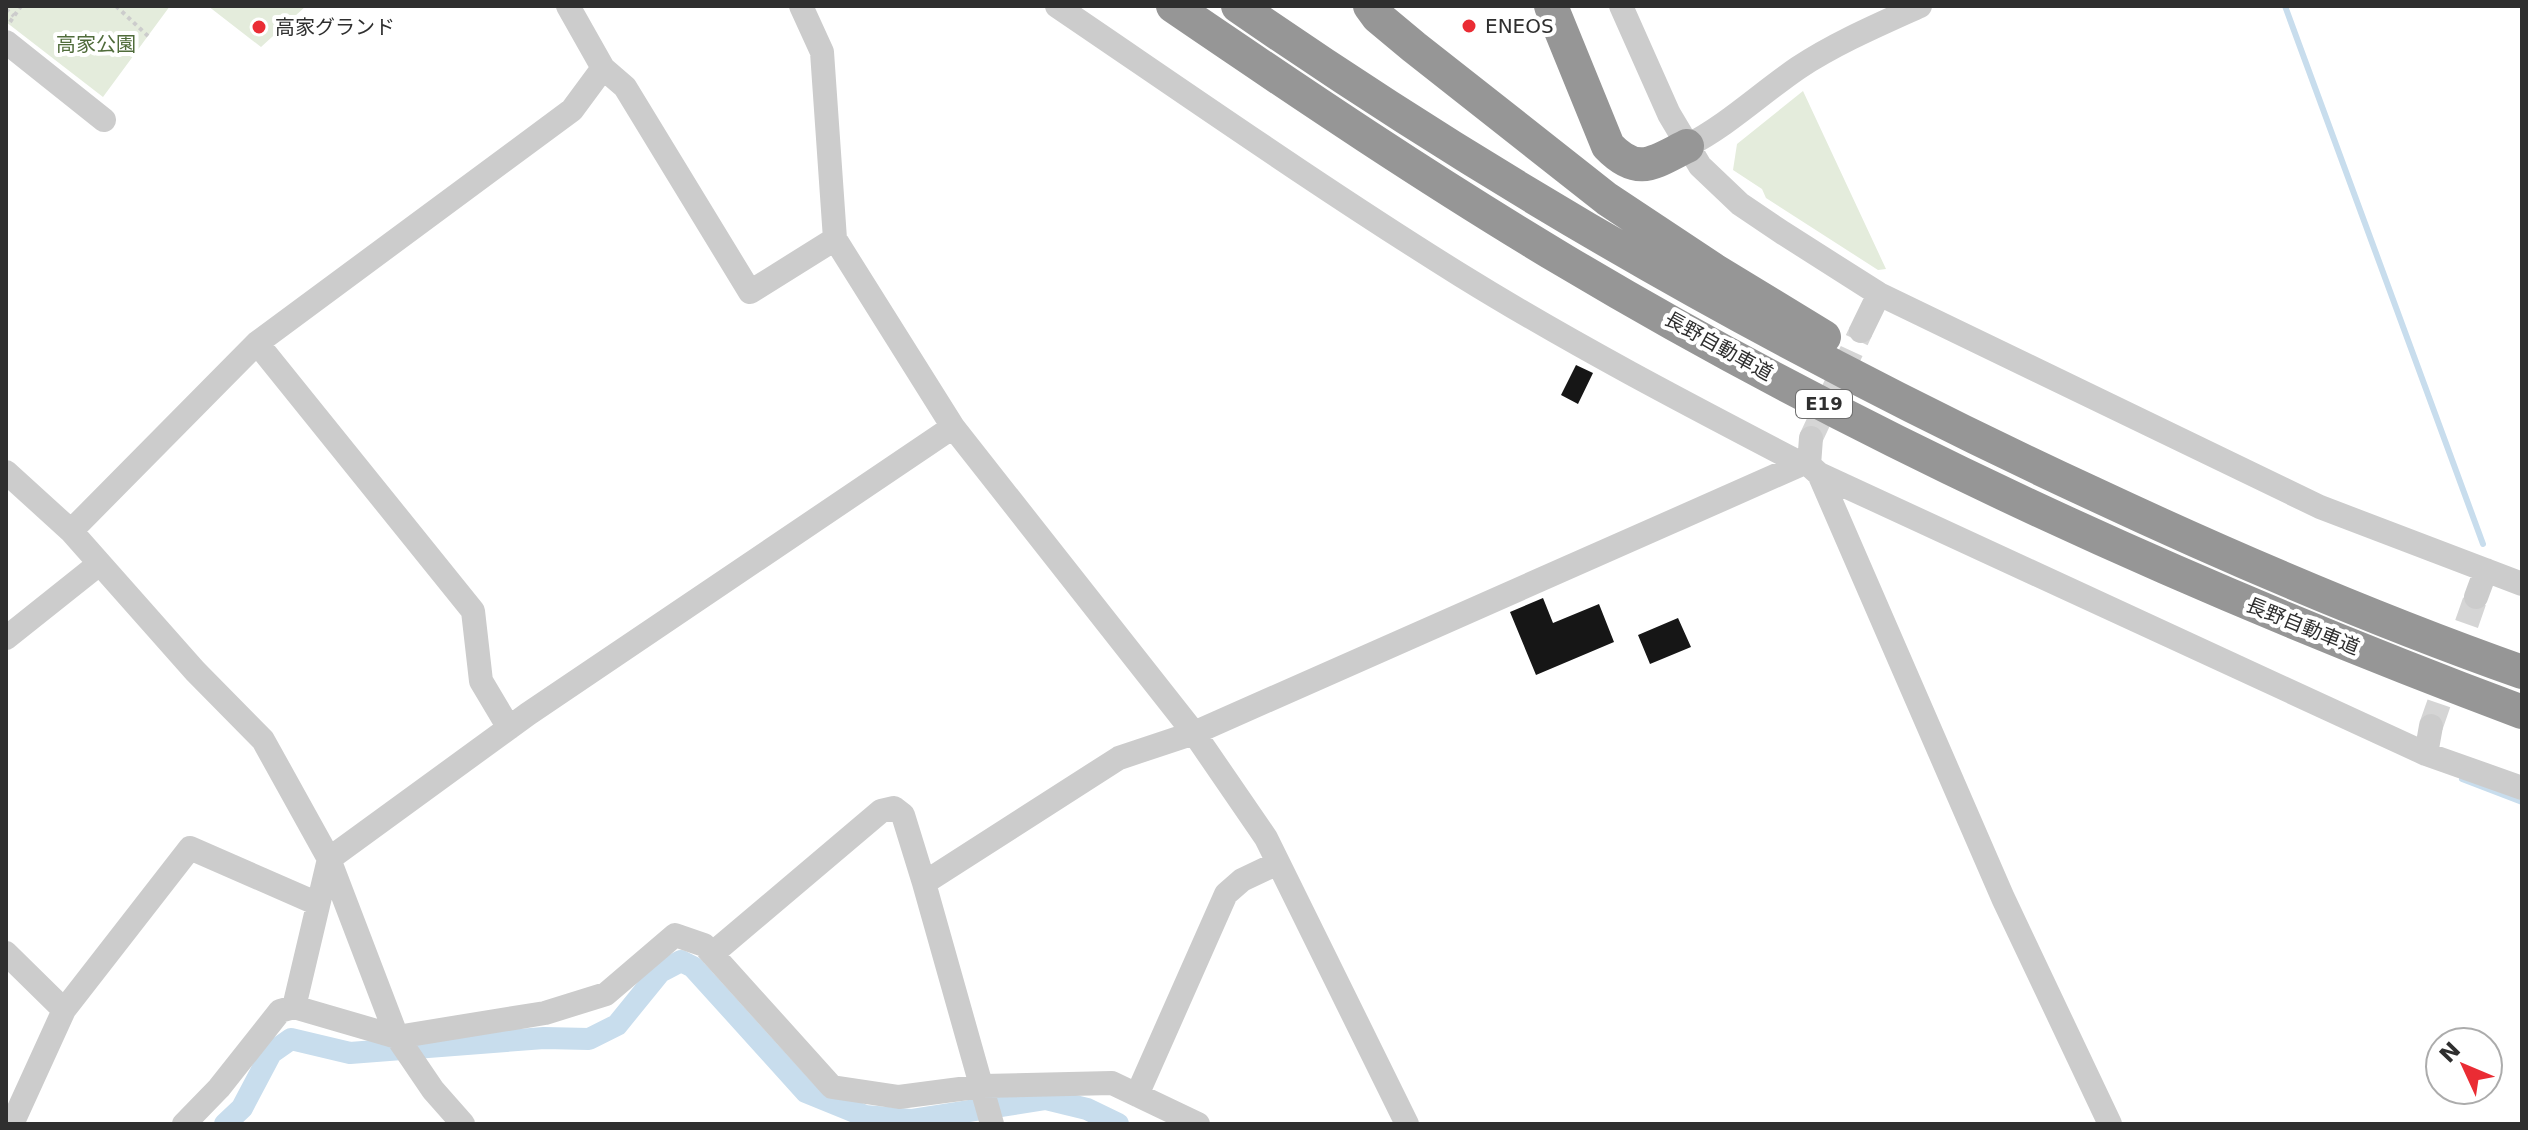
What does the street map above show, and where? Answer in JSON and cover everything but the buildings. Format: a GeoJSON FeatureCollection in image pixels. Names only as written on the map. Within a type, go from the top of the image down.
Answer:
{"type":"FeatureCollection","features":[{"type":"Feature","properties":{"kind":"highway","name":"長野自動車道"},"geometry":{"type":"LineString","coordinates":[[1173,6],[1402,160],[1554,254],[1823,403],[2137,555],[2294,624],[2522,712]]}},
{"type":"Feature","properties":{"kind":"highway","name":"長野自動車道"},"geometry":{"type":"LineString","coordinates":[[1238,6],[1424,131],[1689,288],[1838,369],[1972,437],[2148,519],[2428,639],[2522,672]]}},
{"type":"Feature","properties":{"kind":"highway"},"geometry":{"type":"LineString","coordinates":[[1370,6],[1378,17],[1475,97],[1619,207],[1816,333],[1997,427],[2148,519]]}},
{"type":"Feature","properties":{"kind":"highway"},"geometry":{"type":"LineString","coordinates":[[1551,6],[1608,146],[1616,155],[1627,164],[1639,165],[1660,160],[1687,146]]}},
{"type":"Feature","properties":{"kind":"street"},"geometry":{"type":"LineString","coordinates":[[568,6],[603,68],[625,87],[750,292],[835,239]]}},
{"type":"Feature","properties":{"kind":"street"},"geometry":{"type":"LineString","coordinates":[[801,6],[822,52],[835,239],[953,427],[1194,733],[1266,838],[1407,1124]]}},
{"type":"Feature","properties":{"kind":"street"},"geometry":{"type":"LineString","coordinates":[[1057,6],[1462,276],[1639,379],[1810,468],[2426,754],[2522,788]]}},
{"type":"Feature","properties":{"kind":"street"},"geometry":{"type":"LineString","coordinates":[[1621,6],[1669,114],[1700,166],[1740,204],[1879,294],[2320,507],[2522,584]]}},
{"type":"Feature","properties":{"kind":"street"},"geometry":{"type":"LineString","coordinates":[[1687,146],[1730,121],[1764,93],[1824,53],[1920,6]]}},
{"type":"Feature","properties":{"kind":"street"},"geometry":{"type":"LineString","coordinates":[[6,42],[104,120]]}},
{"type":"Feature","properties":{"kind":"street"},"geometry":{"type":"LineString","coordinates":[[71,531],[257,343],[572,110],[603,68]]}},
{"type":"Feature","properties":{"kind":"street"},"geometry":{"type":"LineString","coordinates":[[1861,331],[1879,294]]}},
{"type":"Feature","properties":{"kind":"street"},"geometry":{"type":"LineString","coordinates":[[257,343],[473,611],[481,681],[509,728]]}},
{"type":"Feature","properties":{"kind":"street"},"geometry":{"type":"LineString","coordinates":[[294,1007],[329,859],[509,728],[953,427]]}},
{"type":"Feature","properties":{"kind":"street"},"geometry":{"type":"LineString","coordinates":[[1811,438],[1810,468],[2003,898],[2110,1124]]}},
{"type":"Feature","properties":{"kind":"street"},"geometry":{"type":"LineString","coordinates":[[924,883],[1119,758],[1194,733],[1810,468]]}},
{"type":"Feature","properties":{"kind":"street"},"geometry":{"type":"LineString","coordinates":[[6,472],[71,531],[195,671],[263,740],[329,859],[397,1037],[433,1090],[463,1124]]}},
{"type":"Feature","properties":{"kind":"street"},"geometry":{"type":"LineString","coordinates":[[6,638],[99,564]]}},
{"type":"Feature","properties":{"kind":"street"},"geometry":{"type":"LineString","coordinates":[[2476,597],[2486,570]]}},
{"type":"Feature","properties":{"kind":"street"},"geometry":{"type":"LineString","coordinates":[[2426,754],[2431,726]]}},
{"type":"Feature","properties":{"kind":"street"},"geometry":{"type":"LineString","coordinates":[[712,954],[881,811],[894,808],[903,815],[992,1124]]}},
{"type":"Feature","properties":{"kind":"street"},"geometry":{"type":"LineString","coordinates":[[12,1124],[64,1010],[190,848],[318,904]]}},
{"type":"Feature","properties":{"kind":"street"},"geometry":{"type":"LineString","coordinates":[[1137,1095],[1226,894],[1242,880],[1278,863]]}},
{"type":"Feature","properties":{"kind":"street"},"geometry":{"type":"LineString","coordinates":[[184,1124],[219,1088],[280,1011],[294,1007],[397,1037],[545,1013],[606,994],[675,935],[704,945],[832,1087],[899,1097],[983,1086],[1112,1083],[1198,1124]]}},
{"type":"Feature","properties":{"kind":"street"},"geometry":{"type":"LineString","coordinates":[[6,953],[64,1010]]}},
{"type":"Feature","properties":{"kind":"path"},"geometry":{"type":"LineString","coordinates":[[6,27],[21,6]]}},
{"type":"Feature","properties":{"kind":"path"},"geometry":{"type":"LineString","coordinates":[[116,6],[148,36]]}},
{"type":"Feature","properties":{"kind":"path"},"geometry":{"type":"LineString","coordinates":[[6,9],[14,16]]}},
{"type":"Feature","properties":{"kind":"green space","name":"高家公園"},"geometry":{"type":"Polygon","coordinates":[[[6,6],[170,6],[103,97],[6,22],[6,6]]]}},
{"type":"Feature","properties":{"kind":"green space","name":"高家グランド"},"geometry":{"type":"Polygon","coordinates":[[[208,6],[306,6],[261,47],[208,6]]]}},
{"type":"Feature","properties":{"kind":"green space"},"geometry":{"type":"Polygon","coordinates":[[[1803,91],[1886,269],[1878,270],[1766,198],[1762,189],[1733,170],[1737,144],[1803,91]]]}},
{"type":"Feature","properties":{"kind":"waterway"},"geometry":{"type":"LineString","coordinates":[[2285,6],[2483,544]]}},
{"type":"Feature","properties":{"kind":"waterway"},"geometry":{"type":"LineString","coordinates":[[2462,779],[2522,802]]}},
{"type":"Feature","properties":{"kind":"waterway"},"geometry":{"type":"LineString","coordinates":[[225,1124],[242,1108],[271,1053],[291,1039],[350,1053],[544,1038],[589,1039],[617,1025],[660,972],[681,961],[693,967],[806,1092],[865,1116],[911,1120],[1046,1099],[1087,1109],[1118,1124]]}},
{"type":"Feature","properties":{"kind":"tunnel"},"geometry":{"type":"LineString","coordinates":[[1811,438],[1861,331]]}},
{"type":"Feature","properties":{"kind":"tunnel"},"geometry":{"type":"LineString","coordinates":[[2431,726],[2476,597]]}},
{"type":"Feature","properties":{"kind":"place","name":"ENEOS"},"geometry":{"type":"Point","coordinates":[1469,26]}},
{"type":"Feature","properties":{"kind":"place","name":"高家グランド"},"geometry":{"type":"Point","coordinates":[259,27]}}]}
